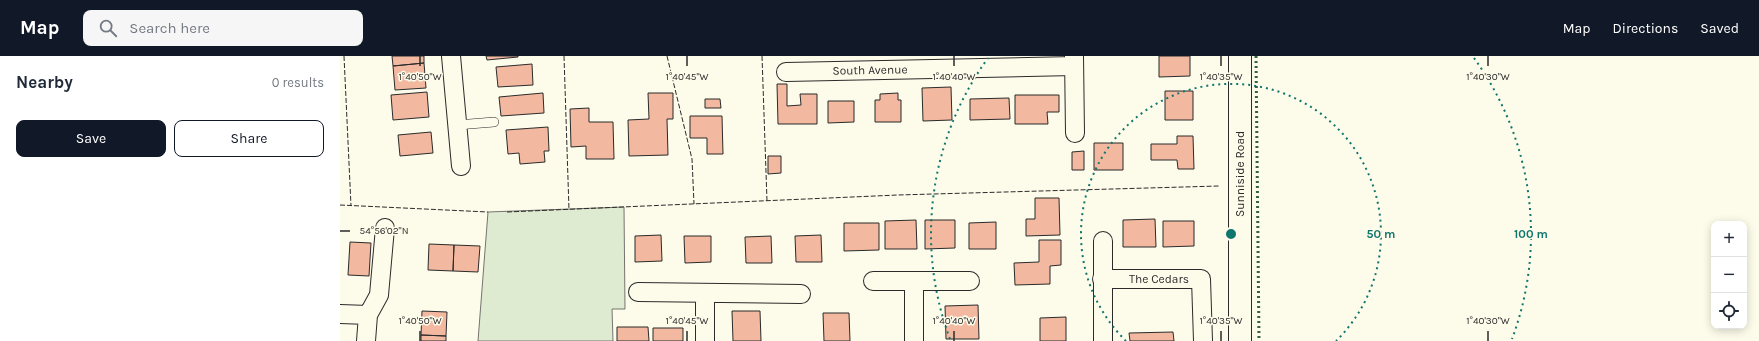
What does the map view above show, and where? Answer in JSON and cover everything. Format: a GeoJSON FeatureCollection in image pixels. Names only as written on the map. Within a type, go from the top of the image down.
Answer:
{"type":"FeatureCollection","features":[{"type":"Feature","properties":{"kind":"main road","name":"Sunniside Road"},"geometry":{"type":"LineString","coordinates":[[1240,56],[1240,341]]}},
{"type":"Feature","properties":{"kind":"street"},"geometry":{"type":"LineString","coordinates":[[451,56],[461,166]]}},
{"type":"Feature","properties":{"kind":"street"},"geometry":{"type":"LineString","coordinates":[[1074,61],[1075,133]]}},
{"type":"Feature","properties":{"kind":"street","name":"South Avenue"},"geometry":{"type":"LineString","coordinates":[[786,72],[1074,61]]}},
{"type":"Feature","properties":{"kind":"street"},"geometry":{"type":"LineString","coordinates":[[366,341],[368,315],[378,295],[385,228]]}},
{"type":"Feature","properties":{"kind":"street"},"geometry":{"type":"LineString","coordinates":[[1103,240],[1103,341]]}},
{"type":"Feature","properties":{"kind":"street","name":"The Cedars"},"geometry":{"type":"LineString","coordinates":[[1102,279],[1201,279],[1203,341]]}},
{"type":"Feature","properties":{"kind":"street"},"geometry":{"type":"LineString","coordinates":[[873,281],[970,281]]}},
{"type":"Feature","properties":{"kind":"street"},"geometry":{"type":"LineString","coordinates":[[914,281],[914,341]]}},
{"type":"Feature","properties":{"kind":"street"},"geometry":{"type":"LineString","coordinates":[[638,292],[801,294]]}},
{"type":"Feature","properties":{"kind":"street"},"geometry":{"type":"LineString","coordinates":[[705,293],[705,341]]}},
{"type":"Feature","properties":{"kind":"street"},"geometry":{"type":"LineString","coordinates":[[340,314],[368,315]]}},
{"type":"Feature","properties":{"kind":"lane"},"geometry":{"type":"LineString","coordinates":[[457,125],[494,122]]}},
{"type":"Feature","properties":{"kind":"green space"},"geometry":{"type":"Polygon","coordinates":[[[624,207],[625,309],[612,309],[613,341],[478,341],[488,212],[624,207]]]}},
{"type":"Feature","properties":{"kind":"building"},"geometry":{"type":"Polygon","coordinates":[[[392,56],[424,56],[424,63],[393,66],[392,56]]]}},
{"type":"Feature","properties":{"kind":"building"},"geometry":{"type":"Polygon","coordinates":[[[486,56],[518,56],[518,57],[487,60],[486,56]]]}},
{"type":"Feature","properties":{"kind":"building"},"geometry":{"type":"Polygon","coordinates":[[[1159,56],[1190,56],[1190,76],[1159,77],[1159,56]]]}},
{"type":"Feature","properties":{"kind":"building"},"geometry":{"type":"Polygon","coordinates":[[[424,63],[426,88],[395,90],[393,66],[424,63]]]}},
{"type":"Feature","properties":{"kind":"building"},"geometry":{"type":"Polygon","coordinates":[[[532,64],[533,85],[498,87],[496,67],[532,64]]]}},
{"type":"Feature","properties":{"kind":"building"},"geometry":{"type":"Polygon","coordinates":[[[777,84],[787,84],[787,106],[801,105],[800,94],[817,94],[817,124],[778,124],[777,84]]]}},
{"type":"Feature","properties":{"kind":"building"},"geometry":{"type":"Polygon","coordinates":[[[951,87],[952,120],[923,121],[922,88],[951,87]]]}},
{"type":"Feature","properties":{"kind":"building"},"geometry":{"type":"Polygon","coordinates":[[[1165,91],[1193,91],[1193,120],[1165,120],[1165,91]]]}},
{"type":"Feature","properties":{"kind":"building"},"geometry":{"type":"Polygon","coordinates":[[[427,92],[429,117],[393,120],[391,95],[427,92]]]}},
{"type":"Feature","properties":{"kind":"building"},"geometry":{"type":"Polygon","coordinates":[[[543,93],[544,113],[501,116],[499,97],[543,93]]]}},
{"type":"Feature","properties":{"kind":"building"},"geometry":{"type":"Polygon","coordinates":[[[648,93],[673,93],[673,119],[667,119],[668,155],[629,156],[628,120],[649,119],[648,93]]]}},
{"type":"Feature","properties":{"kind":"building"},"geometry":{"type":"Polygon","coordinates":[[[898,93],[898,100],[901,100],[901,122],[875,122],[875,100],[880,100],[880,94],[898,93]]]}},
{"type":"Feature","properties":{"kind":"building"},"geometry":{"type":"Polygon","coordinates":[[[1015,95],[1059,95],[1059,112],[1047,112],[1048,124],[1015,124],[1015,95]]]}},
{"type":"Feature","properties":{"kind":"building"},"geometry":{"type":"Polygon","coordinates":[[[1009,98],[1010,119],[970,120],[970,99],[1009,98]]]}},
{"type":"Feature","properties":{"kind":"building"},"geometry":{"type":"Polygon","coordinates":[[[705,99],[720,99],[721,108],[705,108],[705,99]]]}},
{"type":"Feature","properties":{"kind":"building"},"geometry":{"type":"Polygon","coordinates":[[[828,101],[854,101],[854,122],[828,123],[828,101]]]}},
{"type":"Feature","properties":{"kind":"building"},"geometry":{"type":"Polygon","coordinates":[[[589,108],[589,122],[613,122],[614,159],[586,159],[586,146],[571,147],[570,109],[589,108]]]}},
{"type":"Feature","properties":{"kind":"building"},"geometry":{"type":"Polygon","coordinates":[[[690,116],[722,116],[723,154],[707,154],[707,138],[690,138],[690,116]]]}},
{"type":"Feature","properties":{"kind":"building"},"geometry":{"type":"Polygon","coordinates":[[[548,127],[549,151],[544,151],[545,162],[520,164],[519,153],[508,154],[506,130],[548,127]]]}},
{"type":"Feature","properties":{"kind":"building"},"geometry":{"type":"Polygon","coordinates":[[[431,132],[433,153],[400,156],[398,135],[431,132]]]}},
{"type":"Feature","properties":{"kind":"building"},"geometry":{"type":"Polygon","coordinates":[[[1177,136],[1193,136],[1194,169],[1178,169],[1177,160],[1151,160],[1151,144],[1177,144],[1177,136]]]}},
{"type":"Feature","properties":{"kind":"building"},"geometry":{"type":"Polygon","coordinates":[[[1094,143],[1123,143],[1123,170],[1094,170],[1094,143]]]}},
{"type":"Feature","properties":{"kind":"building"},"geometry":{"type":"Polygon","coordinates":[[[1084,151],[1084,170],[1072,170],[1072,152],[1084,151]]]}},
{"type":"Feature","properties":{"kind":"building"},"geometry":{"type":"Polygon","coordinates":[[[768,156],[781,156],[781,173],[768,174],[768,156]]]}},
{"type":"Feature","properties":{"kind":"building"},"geometry":{"type":"Polygon","coordinates":[[[1035,198],[1059,198],[1060,235],[1026,236],[1026,219],[1035,219],[1035,198]]]}},
{"type":"Feature","properties":{"kind":"building"},"geometry":{"type":"Polygon","coordinates":[[[1155,219],[1156,247],[1123,247],[1123,220],[1155,219]]]}},
{"type":"Feature","properties":{"kind":"building"},"geometry":{"type":"Polygon","coordinates":[[[916,220],[917,249],[885,249],[885,221],[916,220]]]}},
{"type":"Feature","properties":{"kind":"building"},"geometry":{"type":"Polygon","coordinates":[[[925,220],[955,220],[955,248],[925,249],[925,220]]]}},
{"type":"Feature","properties":{"kind":"building"},"geometry":{"type":"Polygon","coordinates":[[[1163,221],[1194,221],[1194,246],[1163,247],[1163,221]]]}},
{"type":"Feature","properties":{"kind":"building"},"geometry":{"type":"Polygon","coordinates":[[[996,222],[996,249],[969,249],[969,223],[996,222]]]}},
{"type":"Feature","properties":{"kind":"building"},"geometry":{"type":"Polygon","coordinates":[[[844,223],[879,223],[879,250],[844,251],[844,223]]]}},
{"type":"Feature","properties":{"kind":"building"},"geometry":{"type":"Polygon","coordinates":[[[661,235],[662,261],[635,262],[635,236],[661,235]]]}},
{"type":"Feature","properties":{"kind":"building"},"geometry":{"type":"Polygon","coordinates":[[[821,235],[822,262],[796,262],[795,236],[821,235]]]}},
{"type":"Feature","properties":{"kind":"building"},"geometry":{"type":"Polygon","coordinates":[[[684,236],[711,236],[711,262],[685,263],[684,236]]]}},
{"type":"Feature","properties":{"kind":"building"},"geometry":{"type":"Polygon","coordinates":[[[771,236],[772,263],[746,263],[745,237],[771,236]]]}},
{"type":"Feature","properties":{"kind":"building"},"geometry":{"type":"Polygon","coordinates":[[[1039,240],[1061,240],[1061,265],[1050,266],[1050,284],[1015,285],[1014,263],[1039,262],[1039,240]]]}},
{"type":"Feature","properties":{"kind":"building"},"geometry":{"type":"Polygon","coordinates":[[[350,242],[371,243],[369,276],[348,275],[350,242]]]}},
{"type":"Feature","properties":{"kind":"building"},"geometry":{"type":"Polygon","coordinates":[[[429,244],[454,245],[453,271],[428,270],[429,244]]]}},
{"type":"Feature","properties":{"kind":"building"},"geometry":{"type":"Polygon","coordinates":[[[454,245],[480,246],[478,272],[453,271],[454,245]]]}},
{"type":"Feature","properties":{"kind":"building"},"geometry":{"type":"Polygon","coordinates":[[[978,305],[979,339],[946,339],[945,306],[978,305]]]}},
{"type":"Feature","properties":{"kind":"building"},"geometry":{"type":"Polygon","coordinates":[[[422,311],[447,312],[446,336],[421,335],[422,311]]]}},
{"type":"Feature","properties":{"kind":"building"},"geometry":{"type":"Polygon","coordinates":[[[732,311],[760,311],[761,341],[733,341],[732,311]]]}},
{"type":"Feature","properties":{"kind":"building"},"geometry":{"type":"Polygon","coordinates":[[[823,313],[849,313],[850,341],[824,341],[823,313]]]}},
{"type":"Feature","properties":{"kind":"building"},"geometry":{"type":"Polygon","coordinates":[[[1066,317],[1066,341],[1040,341],[1040,318],[1066,317]]]}},
{"type":"Feature","properties":{"kind":"building"},"geometry":{"type":"Polygon","coordinates":[[[617,327],[648,327],[649,341],[617,341],[617,327]]]}},
{"type":"Feature","properties":{"kind":"building"},"geometry":{"type":"Polygon","coordinates":[[[653,328],[683,328],[683,341],[653,341],[653,328]]]}},
{"type":"Feature","properties":{"kind":"building"},"geometry":{"type":"Polygon","coordinates":[[[1173,332],[1174,341],[1130,341],[1129,333],[1173,332]]]}},
{"type":"Feature","properties":{"kind":"building"},"geometry":{"type":"Polygon","coordinates":[[[421,335],[446,336],[446,341],[421,341],[421,335]]]}},
{"type":"Feature","properties":{"kind":"hedge"},"geometry":{"type":"LineString","coordinates":[[1256,56],[1259,341]]}},
{"type":"Feature","properties":{"kind":"fence"},"geometry":{"type":"LineString","coordinates":[[344,56],[351,206]]}},
{"type":"Feature","properties":{"kind":"fence"},"geometry":{"type":"LineString","coordinates":[[564,56],[569,210]]}},
{"type":"Feature","properties":{"kind":"fence"},"geometry":{"type":"LineString","coordinates":[[667,56],[692,159],[694,204]]}},
{"type":"Feature","properties":{"kind":"fence"},"geometry":{"type":"LineString","coordinates":[[762,56],[767,201]]}},
{"type":"Feature","properties":{"kind":"fence"},"geometry":{"type":"LineString","coordinates":[[507,212],[898,195],[1219,186]]}},
{"type":"Feature","properties":{"kind":"fence"},"geometry":{"type":"LineString","coordinates":[[340,205],[488,212]]}}]}
